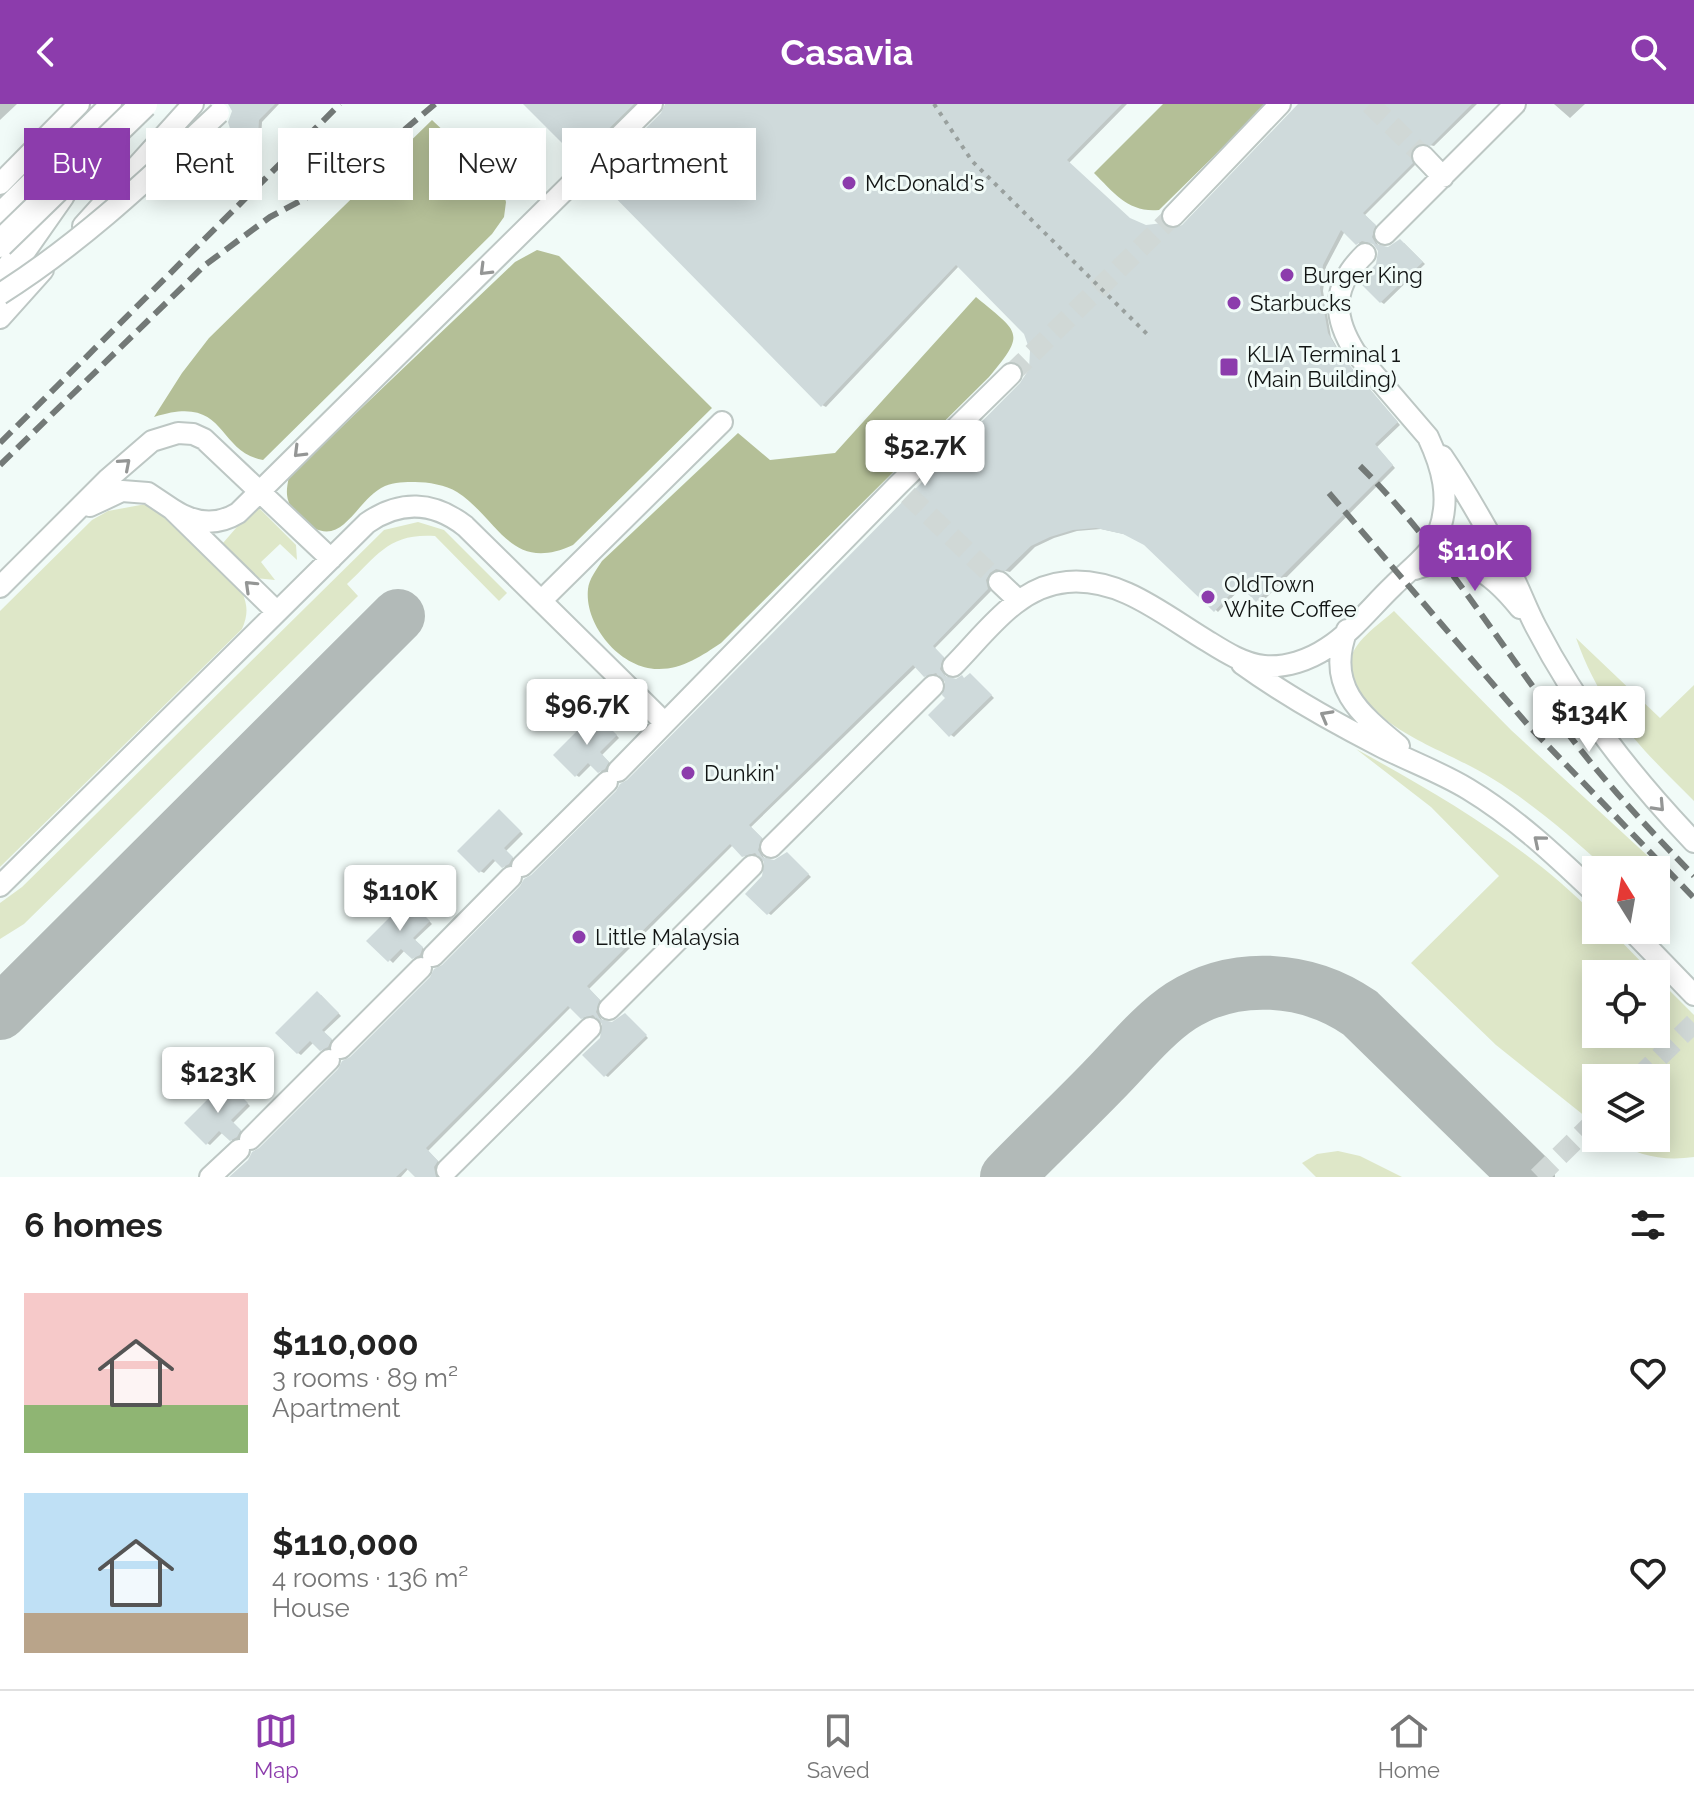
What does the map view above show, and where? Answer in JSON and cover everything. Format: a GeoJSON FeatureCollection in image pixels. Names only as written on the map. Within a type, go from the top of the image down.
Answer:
{"type":"FeatureCollection","features":[{"type":"Feature","properties":{"kind":"main road"},"geometry":{"type":"LineString","coordinates":[[0,282],[85,162],[133,104]]}},
{"type":"Feature","properties":{"kind":"main road"},"geometry":{"type":"LineString","coordinates":[[0,244],[144,104]]}},
{"type":"Feature","properties":{"kind":"street"},"geometry":{"type":"LineString","coordinates":[[0,184],[79,104]]}},
{"type":"Feature","properties":{"kind":"street"},"geometry":{"type":"LineString","coordinates":[[0,213],[111,104]]}},
{"type":"Feature","properties":{"kind":"street"},"geometry":{"type":"LineString","coordinates":[[0,318],[193,104]]}},
{"type":"Feature","properties":{"kind":"street"},"geometry":{"type":"LineString","coordinates":[[69,519],[98,500],[122,491],[148,493],[195,520],[217,522],[238,513],[652,104]]}},
{"type":"Feature","properties":{"kind":"street"},"geometry":{"type":"LineString","coordinates":[[1173,216],[1280,104]]}},
{"type":"Feature","properties":{"kind":"street"},"geometry":{"type":"LineString","coordinates":[[1385,234],[1515,104]]}},
{"type":"Feature","properties":{"kind":"street"},"geometry":{"type":"LineString","coordinates":[[0,294],[106,217],[219,113]]}},
{"type":"Feature","properties":{"kind":"street"},"geometry":{"type":"LineString","coordinates":[[1423,156],[1443,177]]}},
{"type":"Feature","properties":{"kind":"street"},"geometry":{"type":"LineString","coordinates":[[1365,254],[1352,267],[1339,292],[1338,306],[1346,337],[1457,477],[1514,578],[1536,627],[1594,725],[1641,787],[1694,842]]}},
{"type":"Feature","properties":{"kind":"street"},"geometry":{"type":"LineString","coordinates":[[210,1177],[903,490],[1011,374]]}},
{"type":"Feature","properties":{"kind":"street"},"geometry":{"type":"LineString","coordinates":[[541,601],[722,422]]}},
{"type":"Feature","properties":{"kind":"street"},"geometry":{"type":"LineString","coordinates":[[0,587],[108,479],[152,441],[178,433],[204,439],[331,559]]}},
{"type":"Feature","properties":{"kind":"street"},"geometry":{"type":"LineString","coordinates":[[1228,654],[1264,666],[1300,662],[1330,646],[1426,555],[1444,511],[1444,483],[1428,437]]}},
{"type":"Feature","properties":{"kind":"street"},"geometry":{"type":"LineString","coordinates":[[0,886],[331,559],[377,516],[403,506],[440,510],[465,526],[665,723]]}},
{"type":"Feature","properties":{"kind":"street"},"geometry":{"type":"LineString","coordinates":[[172,509],[277,612]]}},
{"type":"Feature","properties":{"kind":"street"},"geometry":{"type":"LineString","coordinates":[[1407,572],[1452,561],[1478,567],[1504,589],[1536,627]]}},
{"type":"Feature","properties":{"kind":"street"},"geometry":{"type":"LineString","coordinates":[[953,666],[1018,600],[1047,585],[1094,581],[1128,593],[1228,654],[1268,683],[1380,746],[1421,763]]}},
{"type":"Feature","properties":{"kind":"street"},"geometry":{"type":"LineString","coordinates":[[999,582],[1018,600]]}},
{"type":"Feature","properties":{"kind":"street"},"geometry":{"type":"LineString","coordinates":[[1347,630],[1340,661],[1346,691],[1367,720],[1421,763],[1496,808],[1536,838],[1582,881]]}},
{"type":"Feature","properties":{"kind":"street"},"geometry":{"type":"LineString","coordinates":[[771,847],[933,686]]}},
{"type":"Feature","properties":{"kind":"street"},"geometry":{"type":"LineString","coordinates":[[609,1009],[752,866]]}},
{"type":"Feature","properties":{"kind":"street"},"geometry":{"type":"LineString","coordinates":[[1645,944],[1694,995]]}},
{"type":"Feature","properties":{"kind":"street"},"geometry":{"type":"LineString","coordinates":[[447,1170],[590,1028]]}},
{"type":"Feature","properties":{"kind":"path"},"geometry":{"type":"LineString","coordinates":[[934,104],[972,161],[1147,334]]}},
{"type":"Feature","properties":{"kind":"green space"},"geometry":{"type":"Polygon","coordinates":[[[1163,104],[1267,104],[1159,210],[1148,210],[1123,200],[1094,173],[1163,104]]]}},
{"type":"Feature","properties":{"kind":"green space"},"geometry":{"type":"Polygon","coordinates":[[[432,120],[440,128],[429,128],[429,200],[505,200],[504,217],[492,234],[263,460],[248,455],[218,426],[196,412],[154,417],[209,338],[350,200],[413,200],[413,139],[432,120]]]}},
{"type":"Feature","properties":{"kind":"green space"},"geometry":{"type":"Polygon","coordinates":[[[537,250],[559,256],[712,408],[573,545],[552,552],[534,553],[520,548],[507,540],[457,492],[431,483],[404,482],[385,486],[336,529],[325,531],[313,527],[298,515],[288,498],[289,477],[515,262],[537,250]]]}},
{"type":"Feature","properties":{"kind":"green space"},"geometry":{"type":"Polygon","coordinates":[[[976,297],[1002,318],[1013,334],[1009,351],[1001,362],[721,643],[684,664],[659,669],[632,662],[608,643],[592,617],[588,603],[589,585],[602,561],[738,433],[770,460],[835,453],[976,297]]]}},
{"type":"Feature","properties":{"kind":"green space"},"geometry":{"type":"Polygon","coordinates":[[[146,504],[158,508],[242,592],[246,610],[242,629],[0,867],[0,611],[92,520],[108,511],[146,504]]]}},
{"type":"Feature","properties":{"kind":"green space"},"geometry":{"type":"Polygon","coordinates":[[[256,505],[296,545],[297,560],[280,544],[261,562],[275,580],[255,578],[223,543],[256,505]]]}},
{"type":"Feature","properties":{"kind":"green space"},"geometry":{"type":"Polygon","coordinates":[[[418,522],[444,530],[507,593],[499,601],[435,536],[406,538],[385,548],[347,584],[358,596],[24,924],[0,939],[0,903],[22,887],[384,530],[418,522]]]}},
{"type":"Feature","properties":{"kind":"green space"},"geometry":{"type":"Polygon","coordinates":[[[1394,611],[1511,730],[1648,856],[1592,856],[1508,789],[1390,723],[1359,692],[1351,672],[1353,654],[1364,637],[1394,611]]]}},
{"type":"Feature","properties":{"kind":"green space"},"geometry":{"type":"Polygon","coordinates":[[[1576,638],[1660,718],[1694,685],[1694,801],[1640,745],[1611,708],[1586,664],[1576,638]]]}},
{"type":"Feature","properties":{"kind":"green space"},"geometry":{"type":"Polygon","coordinates":[[[1356,749],[1452,804],[1512,845],[1569,890],[1582,903],[1582,944],[1624,944],[1639,960],[1582,960],[1582,1048],[1670,1048],[1670,991],[1694,1015],[1694,1157],[1672,1158],[1638,1152],[1670,1152],[1670,1064],[1582,1064],[1582,1114],[1496,1045],[1411,963],[1499,876],[1431,807],[1356,749]]]}},
{"type":"Feature","properties":{"kind":"green space"},"geometry":{"type":"Polygon","coordinates":[[[1338,1151],[1360,1156],[1402,1177],[1316,1177],[1302,1163],[1317,1154],[1338,1151]]]}},
{"type":"Feature","properties":{"kind":"building"},"geometry":{"type":"Polygon","coordinates":[[[228,104],[275,104],[259,120],[258,128],[230,128],[228,122],[232,111],[228,104]]]}},
{"type":"Feature","properties":{"kind":"building"},"geometry":{"type":"Polygon","coordinates":[[[523,104],[634,104],[610,128],[562,128],[562,143],[523,104]]]}},
{"type":"Feature","properties":{"kind":"building","name":"KLIA Terminal 1 (Main Building)"},"geometry":{"type":"Polygon","coordinates":[[[665,104],[1122,104],[1067,160],[1130,218],[1146,225],[1163,223],[1171,229],[1182,225],[1298,104],[1472,104],[1430,146],[1421,143],[1414,147],[1410,153],[1413,163],[1363,213],[1376,225],[1372,237],[1376,244],[1388,247],[1400,239],[1423,262],[1380,303],[1359,282],[1376,264],[1378,251],[1373,244],[1362,241],[1356,245],[1341,230],[1323,265],[1320,288],[1328,333],[1340,354],[1398,422],[1375,444],[1393,465],[1256,602],[1239,585],[1214,612],[1144,545],[1123,534],[1096,528],[1073,530],[1031,546],[1005,571],[996,569],[990,573],[986,580],[988,589],[933,646],[944,657],[940,669],[945,676],[956,679],[970,673],[992,695],[949,737],[928,715],[945,698],[942,695],[945,682],[936,673],[924,677],[913,665],[749,825],[762,838],[758,850],[762,857],[774,860],[787,852],[809,874],[767,915],[745,894],[762,876],[764,862],[755,853],[742,857],[730,844],[587,986],[600,1000],[596,1012],[600,1019],[612,1022],[625,1013],[647,1035],[604,1077],[582,1055],[600,1038],[602,1024],[593,1015],[581,1019],[568,1006],[426,1148],[438,1161],[434,1167],[436,1177],[415,1177],[406,1168],[396,1177],[229,1177],[524,879],[627,780],[1020,383],[1029,369],[1030,351],[1024,334],[956,265],[821,407],[618,200],[756,200],[756,128],[646,128],[661,113],[665,104]]]}},
{"type":"Feature","properties":{"kind":"building"},"geometry":{"type":"Polygon","coordinates":[[[595,713],[617,735],[600,752],[609,762],[598,773],[588,763],[575,777],[553,755],[595,713]]]}},
{"type":"Feature","properties":{"kind":"building"},"geometry":{"type":"Polygon","coordinates":[[[499,809],[521,831],[504,848],[513,857],[502,868],[493,859],[479,873],[457,851],[499,809]]]}},
{"type":"Feature","properties":{"kind":"building"},"geometry":{"type":"Polygon","coordinates":[[[408,899],[430,921],[413,938],[423,947],[420,955],[412,959],[401,949],[388,962],[366,941],[408,899]]]}},
{"type":"Feature","properties":{"kind":"building"},"geometry":{"type":"Polygon","coordinates":[[[317,991],[339,1013],[322,1030],[332,1039],[328,1047],[320,1051],[310,1041],[297,1054],[275,1033],[317,991]]]}},
{"type":"Feature","properties":{"kind":"building"},"geometry":{"type":"Polygon","coordinates":[[[226,1081],[248,1103],[231,1120],[241,1130],[230,1141],[219,1131],[206,1145],[184,1123],[226,1081]]]}},
{"type":"Feature","properties":{"kind":"taxiway"},"geometry":{"type":"LineString","coordinates":[[0,1013],[398,616]]}},
{"type":"Feature","properties":{"kind":"taxiway"},"geometry":{"type":"LineString","coordinates":[[1007,1177],[1170,1014],[1202,995],[1248,983],[1272,983],[1318,992],[1360,1013],[1528,1177]]}},
{"type":"Feature","properties":{"kind":"tunnel"},"geometry":{"type":"LineString","coordinates":[[1370,104],[1423,156]]}},
{"type":"Feature","properties":{"kind":"tunnel"},"geometry":{"type":"LineString","coordinates":[[1011,374],[1173,216]]}},
{"type":"Feature","properties":{"kind":"tunnel"},"geometry":{"type":"LineString","coordinates":[[908,495],[999,582]]}},
{"type":"Feature","properties":{"kind":"tunnel"},"geometry":{"type":"LineString","coordinates":[[1652,1064],[1694,1023]]}},
{"type":"Feature","properties":{"kind":"tunnel"},"geometry":{"type":"LineString","coordinates":[[1538,1177],[1582,1134]]}},
{"type":"Feature","properties":{"kind":"railway"},"geometry":{"type":"LineString","coordinates":[[0,443],[340,104]]}},
{"type":"Feature","properties":{"kind":"railway"},"geometry":{"type":"LineString","coordinates":[[0,465],[205,265],[270,217],[315,193],[378,152],[435,104]]}},
{"type":"Feature","properties":{"kind":"railway"},"geometry":{"type":"LineString","coordinates":[[1360,466],[1444,563],[1584,754],[1694,876]]}},
{"type":"Feature","properties":{"kind":"railway"},"geometry":{"type":"LineString","coordinates":[[1329,493],[1528,725],[1694,898]]}},
{"type":"Feature","properties":{"kind":"place","name":"McDonald's"},"geometry":{"type":"Point","coordinates":[849,183]}},
{"type":"Feature","properties":{"kind":"place","name":"Burger King"},"geometry":{"type":"Point","coordinates":[1287,275]}},
{"type":"Feature","properties":{"kind":"place","name":"Starbucks"},"geometry":{"type":"Point","coordinates":[1234,303]}},
{"type":"Feature","properties":{"kind":"place","name":"KLIA Terminal 1 (Main Building)"},"geometry":{"type":"Point","coordinates":[1229,367]}},
{"type":"Feature","properties":{"kind":"place","name":"OldTown White Coffee"},"geometry":{"type":"Point","coordinates":[1208,597]}},
{"type":"Feature","properties":{"kind":"place","name":"Dunkin'"},"geometry":{"type":"Point","coordinates":[688,773]}},
{"type":"Feature","properties":{"kind":"place","name":"Little Malaysia"},"geometry":{"type":"Point","coordinates":[579,937]}}]}
